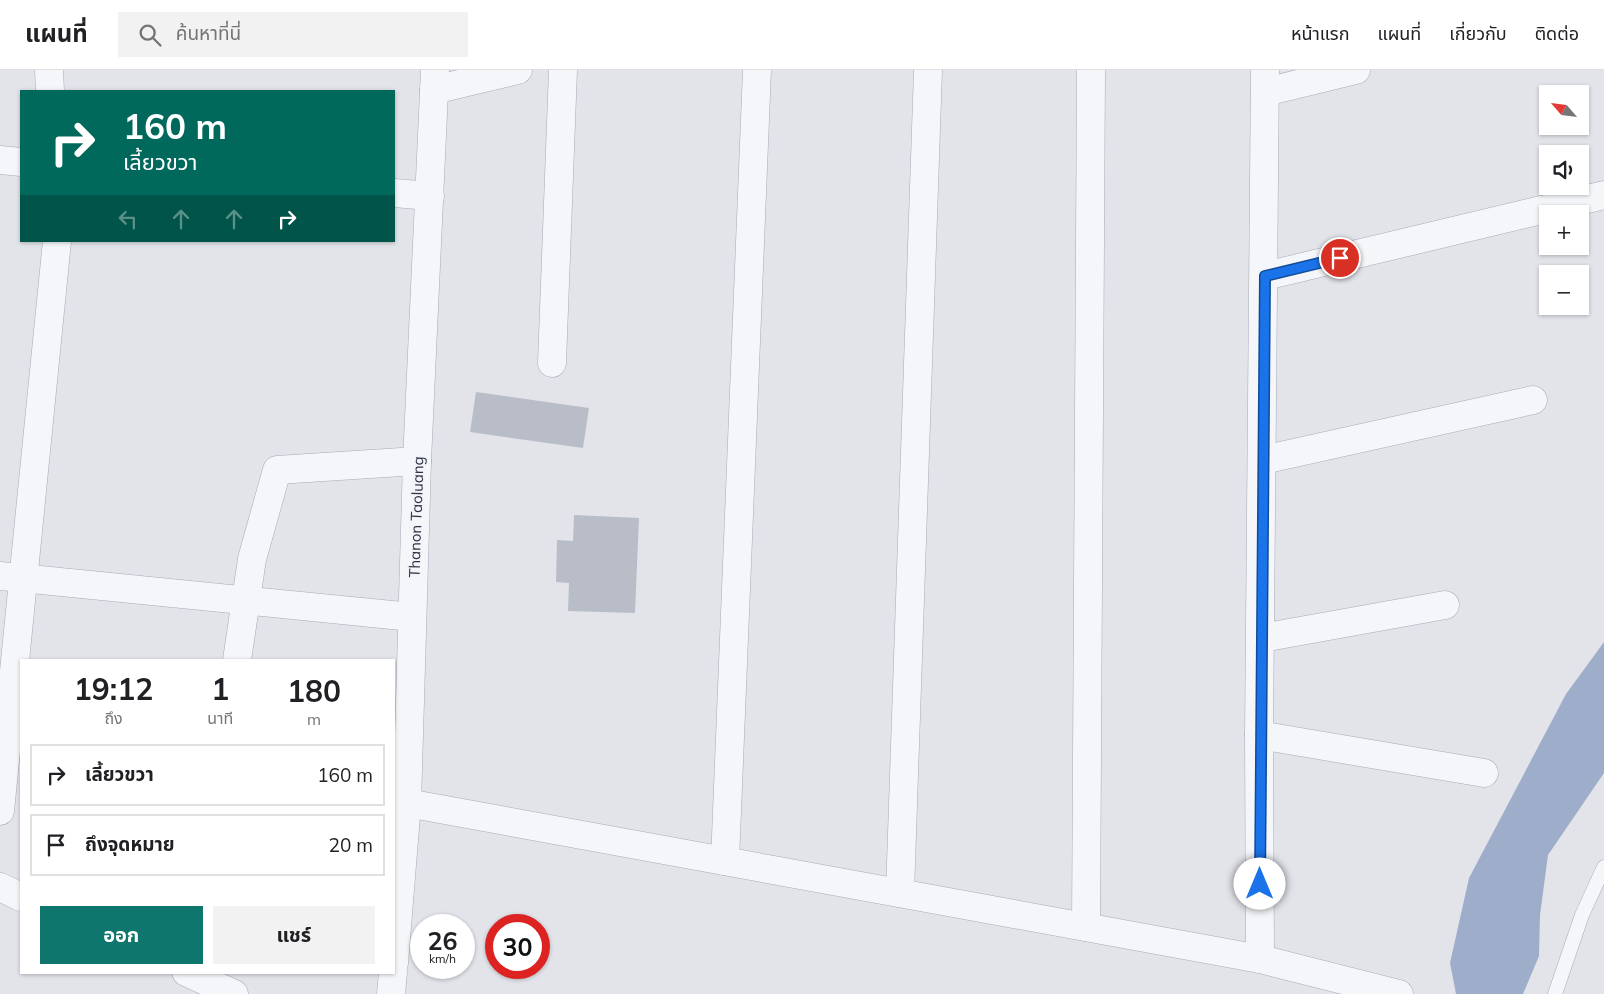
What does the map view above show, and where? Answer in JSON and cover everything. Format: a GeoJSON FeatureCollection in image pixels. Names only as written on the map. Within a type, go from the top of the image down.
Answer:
{"type":"FeatureCollection","features":[{"type":"Feature","properties":{"kind":"street"},"geometry":{"type":"LineString","coordinates":[[49,70],[50,90]]}},
{"type":"Feature","properties":{"kind":"street"},"geometry":{"type":"LineString","coordinates":[[435,80],[518,70]]}},
{"type":"Feature","properties":{"kind":"street"},"geometry":{"type":"LineString","coordinates":[[552,363],[563,70]]}},
{"type":"Feature","properties":{"kind":"street"},"geometry":{"type":"LineString","coordinates":[[725,861],[757,70]]}},
{"type":"Feature","properties":{"kind":"street"},"geometry":{"type":"LineString","coordinates":[[900,893],[928,70]]}},
{"type":"Feature","properties":{"kind":"street"},"geometry":{"type":"LineString","coordinates":[[1086,927],[1091,70]]}},
{"type":"Feature","properties":{"kind":"street"},"geometry":{"type":"LineString","coordinates":[[1260,959],[1265,81],[1356,70]]}},
{"type":"Feature","properties":{"kind":"street","name":"Thanon Taoluang"},"geometry":{"type":"LineString","coordinates":[[395,951],[407,803],[417,461],[435,80]]}},
{"type":"Feature","properties":{"kind":"street"},"geometry":{"type":"LineString","coordinates":[[0,160],[20,162]]}},
{"type":"Feature","properties":{"kind":"street"},"geometry":{"type":"LineString","coordinates":[[395,193],[430,196]]}},
{"type":"Feature","properties":{"kind":"street"},"geometry":{"type":"LineString","coordinates":[[1265,276],[1604,195]]}},
{"type":"Feature","properties":{"kind":"street"},"geometry":{"type":"LineString","coordinates":[[0,812],[11,577],[57,242]]}},
{"type":"Feature","properties":{"kind":"street"},"geometry":{"type":"LineString","coordinates":[[1263,460],[1533,400]]}},
{"type":"Feature","properties":{"kind":"street"},"geometry":{"type":"LineString","coordinates":[[237,659],[252,559],[277,470],[417,461]]}},
{"type":"Feature","properties":{"kind":"street"},"geometry":{"type":"LineString","coordinates":[[11,577],[412,618]]}},
{"type":"Feature","properties":{"kind":"street"},"geometry":{"type":"LineString","coordinates":[[1262,638],[1444,605]]}},
{"type":"Feature","properties":{"kind":"street"},"geometry":{"type":"LineString","coordinates":[[1260,735],[1484,773]]}},
{"type":"Feature","properties":{"kind":"street"},"geometry":{"type":"LineString","coordinates":[[407,803],[1260,959],[1399,994]]}},
{"type":"Feature","properties":{"kind":"street"},"geometry":{"type":"LineString","coordinates":[[0,887],[20,897]]}},
{"type":"Feature","properties":{"kind":"street"},"geometry":{"type":"LineString","coordinates":[[190,974],[234,994]]}},
{"type":"Feature","properties":{"kind":"street"},"geometry":{"type":"LineString","coordinates":[[391,994],[393,974]]}},
{"type":"Feature","properties":{"kind":"lane"},"geometry":{"type":"LineString","coordinates":[[1556,994],[1582,915],[1604,867]]}},
{"type":"Feature","properties":{"kind":"water"},"geometry":{"type":"Polygon","coordinates":[[[1604,642],[1604,773],[1548,855],[1540,915],[1539,956],[1523,994],[1456,994],[1450,963],[1469,878],[1566,694],[1604,642]]]}},
{"type":"Feature","properties":{"kind":"building"},"geometry":{"type":"Polygon","coordinates":[[[476,392],[589,408],[583,448],[470,432],[476,392]]]}},
{"type":"Feature","properties":{"kind":"building"},"geometry":{"type":"Polygon","coordinates":[[[574,515],[639,518],[635,613],[568,611],[569,583],[556,582],[557,540],[573,541],[574,515]]]}},
{"type":"Feature","properties":{"kind":"route"},"geometry":{"type":"LineString","coordinates":[[1260,884],[1265,276],[1340,258]]}}]}
